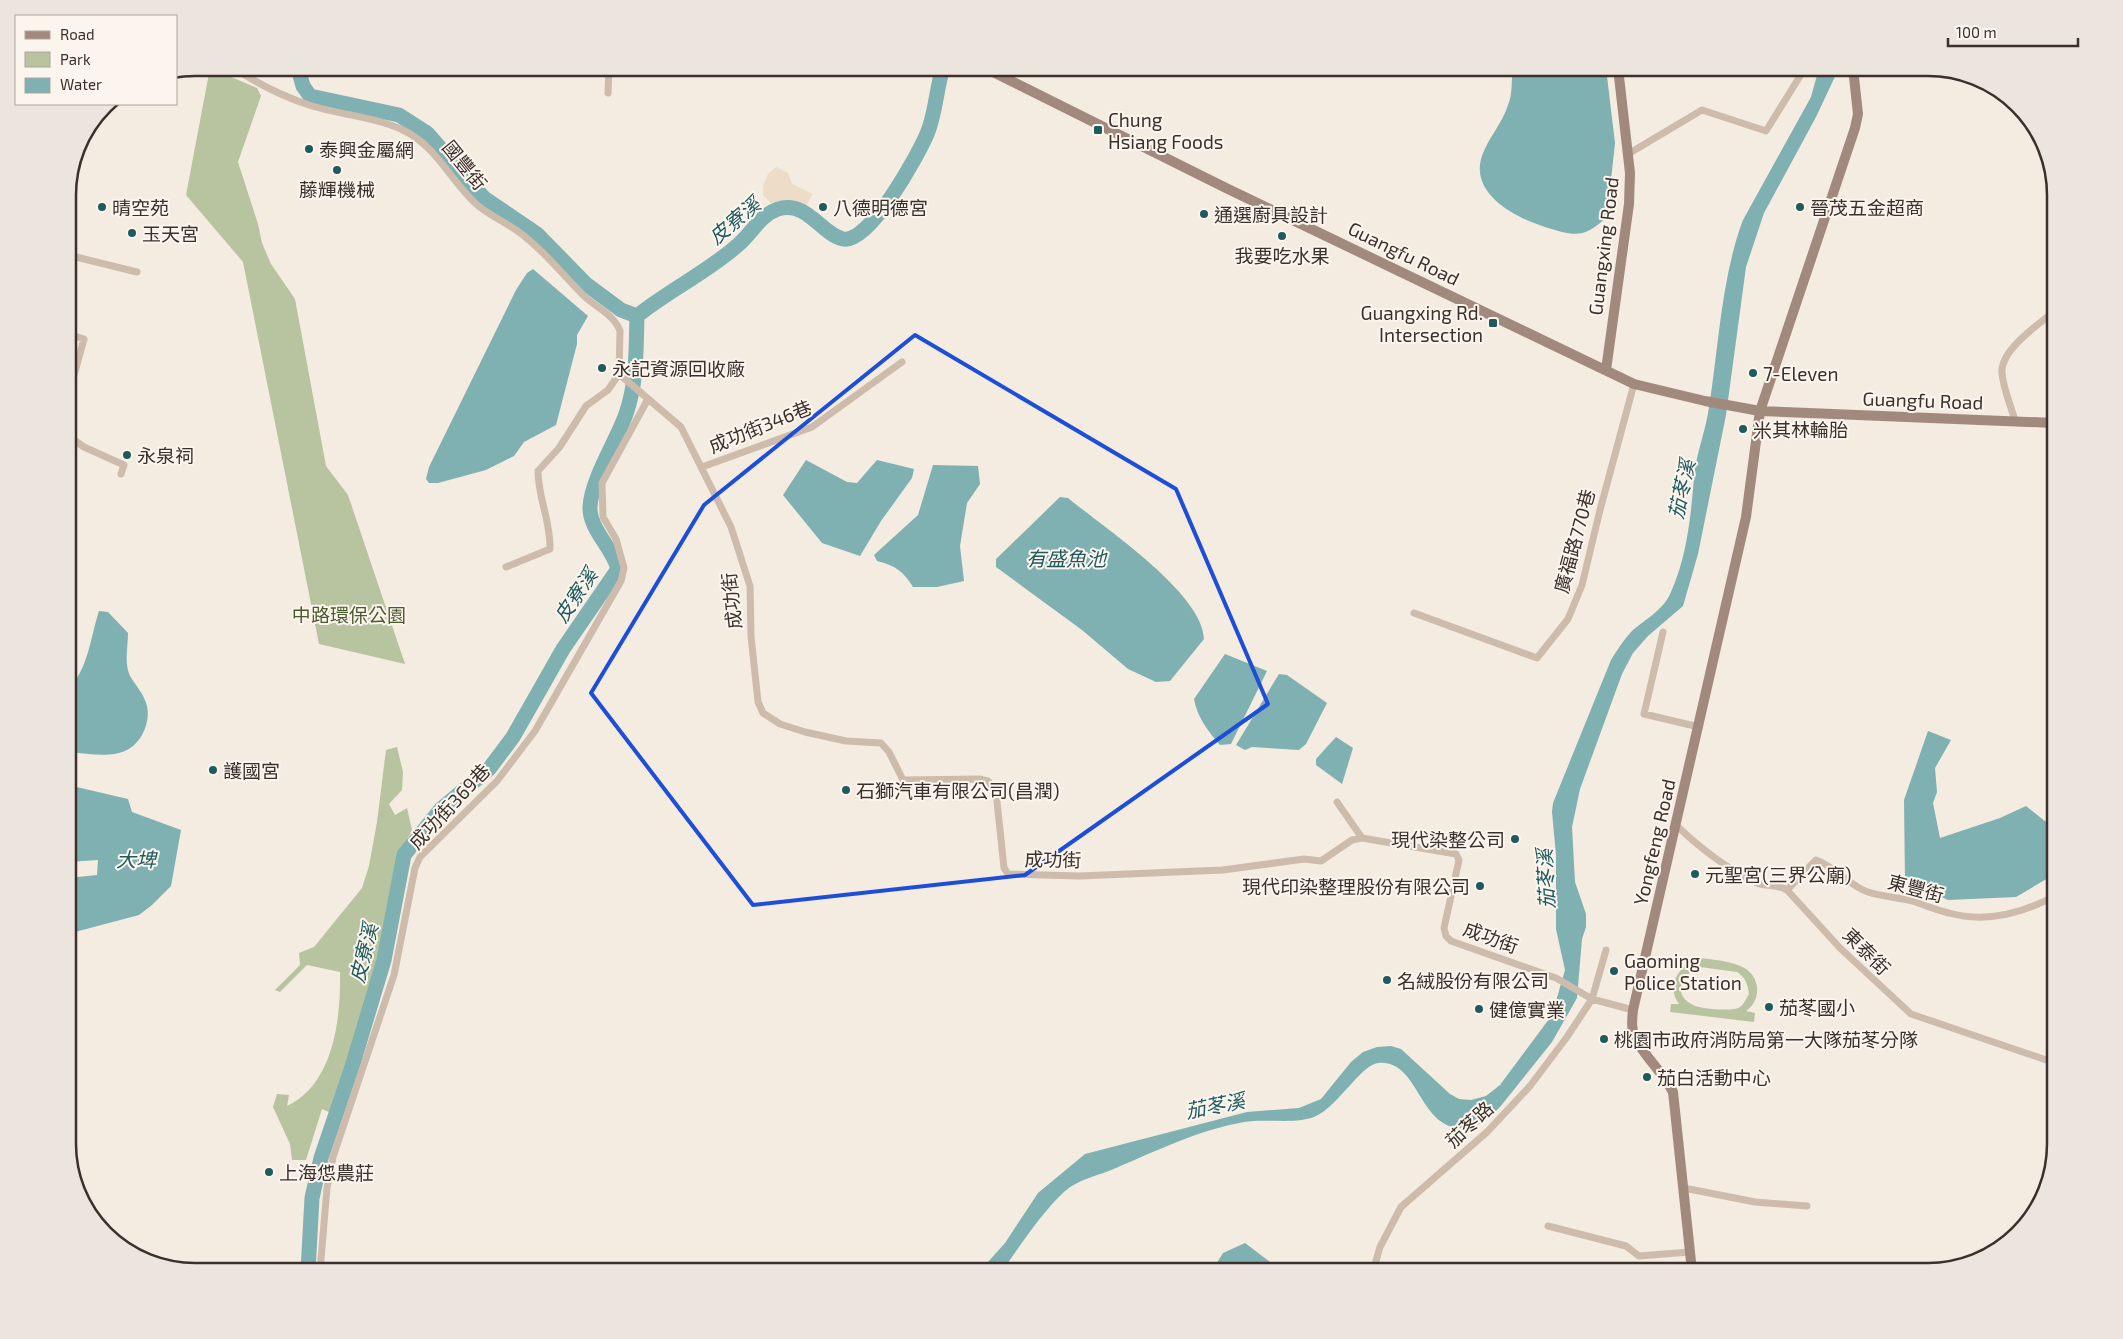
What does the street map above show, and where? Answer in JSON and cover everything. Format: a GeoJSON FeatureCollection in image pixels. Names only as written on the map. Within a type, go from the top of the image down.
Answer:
{"type":"FeatureCollection","features":[{"type":"Feature","properties":{"kind":"street","name":"Guangxing Road"},"geometry":{"type":"LineString","coordinates":[[1606,370],[1629,204],[1630,173],[1619,76]]}},
{"type":"Feature","properties":{"kind":"street"},"geometry":{"type":"LineString","coordinates":[[1628,154],[1702,110],[1766,131],[1800,76]]}},
{"type":"Feature","properties":{"kind":"street","name":"Yongfeng Road"},"geometry":{"type":"LineString","coordinates":[[1691,1263],[1673,1092],[1666,1078],[1635,1039],[1632,1026],[1632,1010],[1699,727],[1746,517],[1760,411],[1852,139],[1858,114],[1853,76]]}},
{"type":"Feature","properties":{"kind":"street","name":"國豐街"},"geometry":{"type":"LineString","coordinates":[[248,77],[312,106],[384,123],[417,137],[431,148],[476,204],[523,234],[543,251],[582,294],[614,320],[620,331],[621,376]]}},
{"type":"Feature","properties":{"kind":"street"},"geometry":{"type":"LineString","coordinates":[[608,93],[609,77]]}},
{"type":"Feature","properties":{"kind":"street","name":"Guangfu Road"},"geometry":{"type":"LineString","coordinates":[[1002,77],[1226,188],[1634,384],[1705,402],[1760,411],[2046,423]]}},
{"type":"Feature","properties":{"kind":"street"},"geometry":{"type":"LineString","coordinates":[[77,257],[137,272]]}},
{"type":"Feature","properties":{"kind":"street"},"geometry":{"type":"LineString","coordinates":[[2015,421],[2002,373],[2003,358],[2023,337],[2046,318]]}},
{"type":"Feature","properties":{"kind":"street"},"geometry":{"type":"LineString","coordinates":[[77,337],[84,339],[77,364]]}},
{"type":"Feature","properties":{"kind":"street","name":"成功街346巷"},"geometry":{"type":"LineString","coordinates":[[702,467],[812,427],[902,362]]}},
{"type":"Feature","properties":{"kind":"street","name":"成功街"},"geometry":{"type":"LineString","coordinates":[[621,376],[681,427],[731,527],[750,586],[757,694],[763,713],[780,724],[806,732],[846,741],[881,743],[890,752],[903,780],[979,779],[988,781],[996,792],[1004,868],[1008,874],[1089,876],[1223,870],[1304,859],[1321,860],[1352,840],[1362,838],[1456,854],[1459,860],[1444,928],[1446,936],[1451,942],[1560,980],[1592,999]]}},
{"type":"Feature","properties":{"kind":"street"},"geometry":{"type":"LineString","coordinates":[[506,567],[550,549],[550,535],[538,485],[538,472],[559,448],[586,406],[608,390],[621,376]]}},
{"type":"Feature","properties":{"kind":"street","name":"廣福路770巷"},"geometry":{"type":"LineString","coordinates":[[1414,612],[1537,658],[1568,619],[1582,585],[1634,384]]}},
{"type":"Feature","properties":{"kind":"street","name":"成功街369巷"},"geometry":{"type":"LineString","coordinates":[[321,1263],[327,1188],[333,1157],[394,975],[415,868],[420,857],[497,781],[535,731],[621,581],[624,568],[616,539],[603,517],[602,483],[648,399]]}},
{"type":"Feature","properties":{"kind":"street"},"geometry":{"type":"LineString","coordinates":[[77,442],[124,465],[121,474]]}},
{"type":"Feature","properties":{"kind":"street"},"geometry":{"type":"LineString","coordinates":[[1662,632],[1644,714],[1699,727]]}},
{"type":"Feature","properties":{"kind":"street"},"geometry":{"type":"LineString","coordinates":[[1337,802],[1362,838]]}},
{"type":"Feature","properties":{"kind":"street"},"geometry":{"type":"LineString","coordinates":[[1676,826],[1707,852],[1738,873],[1759,884],[1781,886],[1787,890]]}},
{"type":"Feature","properties":{"kind":"street","name":"東豐街"},"geometry":{"type":"LineString","coordinates":[[1787,890],[1816,860],[1828,864],[1866,892],[1890,896],[1950,914],[1978,917],[2009,914],[2034,907],[2047,900]]}},
{"type":"Feature","properties":{"kind":"street","name":"東泰街"},"geometry":{"type":"LineString","coordinates":[[1787,890],[1840,948],[1910,1014],[2047,1060]]}},
{"type":"Feature","properties":{"kind":"street","name":"茄苳路"},"geometry":{"type":"LineString","coordinates":[[1376,1263],[1380,1247],[1401,1207],[1488,1132],[1530,1086],[1568,1037],[1592,999],[1606,950]]}},
{"type":"Feature","properties":{"kind":"street"},"geometry":{"type":"LineString","coordinates":[[1592,999],[1632,1010]]}},
{"type":"Feature","properties":{"kind":"street"},"geometry":{"type":"LineString","coordinates":[[1684,1188],[1756,1202],[1807,1206]]}},
{"type":"Feature","properties":{"kind":"street"},"geometry":{"type":"LineString","coordinates":[[1548,1226],[1626,1246],[1639,1256],[1690,1252]]}},
{"type":"Feature","properties":{"kind":"highlighted area"},"geometry":{"type":"Polygon","coordinates":[[[915,335],[1176,489],[1268,704],[1025,875],[753,905],[591,693],[704,505],[915,335]]]}},
{"type":"Feature","properties":{"kind":"green space","name":"中路環保公園"},"geometry":{"type":"Polygon","coordinates":[[[208,77],[231,77],[257,88],[261,96],[238,162],[258,224],[262,243],[271,264],[295,299],[326,466],[348,495],[405,664],[319,644],[243,262],[186,195],[208,77]]]}},
{"type":"Feature","properties":{"kind":"green space"},"geometry":{"type":"Polygon","coordinates":[[[397,747],[403,772],[402,790],[389,804],[395,815],[407,808],[412,830],[399,855],[380,960],[331,1113],[322,1109],[306,1160],[292,1160],[290,1144],[273,1107],[277,1094],[289,1095],[287,1106],[303,1096],[325,1066],[332,1048],[336,1029],[339,1009],[340,972],[307,965],[280,992],[275,990],[300,965],[299,953],[314,947],[362,888],[369,866],[377,822],[386,750],[397,747]]]}},
{"type":"Feature","properties":{"kind":"green space"},"geometry":{"type":"Polygon","coordinates":[[[1700,958],[1726,962],[1743,967],[1750,972],[1755,978],[1757,994],[1753,1003],[1746,1011],[1755,1013],[1754,1022],[1670,1012],[1671,1004],[1679,1004],[1674,990],[1677,976],[1686,965],[1700,958]],[[1700,967],[1688,974],[1684,979],[1681,985],[1682,995],[1693,1005],[1702,1008],[1736,1009],[1744,1003],[1749,994],[1746,981],[1737,972],[1700,967]]]}},
{"type":"Feature","properties":{"kind":"shaded area"},"geometry":{"type":"Polygon","coordinates":[[[776,167],[788,173],[792,184],[813,194],[803,211],[790,205],[775,207],[763,195],[763,186],[768,174],[776,167]]]}},
{"type":"Feature","properties":{"kind":"water"},"geometry":{"type":"Polygon","coordinates":[[[1512,76],[1607,76],[1615,143],[1607,217],[1591,229],[1578,234],[1571,234],[1533,223],[1509,211],[1489,193],[1482,182],[1480,170],[1482,156],[1510,101],[1512,76]]]}},
{"type":"Feature","properties":{"kind":"water"},"geometry":{"type":"Polygon","coordinates":[[[1817,76],[1835,76],[1816,117],[1764,213],[1746,267],[1726,415],[1698,554],[1683,606],[1648,636],[1633,653],[1622,674],[1580,789],[1572,827],[1575,882],[1586,914],[1586,927],[1582,939],[1577,998],[1552,1042],[1500,1107],[1476,1125],[1458,1128],[1445,1124],[1434,1116],[1402,1071],[1391,1064],[1378,1063],[1365,1070],[1333,1104],[1316,1116],[1290,1121],[1244,1122],[1211,1130],[1179,1141],[1077,1183],[1056,1199],[1008,1263],[987,1263],[1005,1243],[1038,1193],[1085,1154],[1247,1112],[1299,1108],[1321,1099],[1351,1062],[1363,1052],[1377,1047],[1391,1046],[1401,1049],[1450,1094],[1459,1099],[1471,1100],[1486,1096],[1500,1085],[1552,1015],[1565,970],[1556,929],[1556,855],[1552,812],[1553,803],[1611,660],[1631,632],[1668,599],[1671,592],[1685,550],[1695,468],[1708,416],[1725,289],[1736,242],[1743,220],[1811,97],[1817,76]]]}},
{"type":"Feature","properties":{"kind":"water"},"geometry":{"type":"Polygon","coordinates":[[[533,269],[588,316],[577,335],[577,344],[556,425],[524,442],[514,456],[486,470],[438,483],[429,483],[426,479],[429,467],[516,290],[527,273],[533,269]]]}},
{"type":"Feature","properties":{"kind":"water"},"geometry":{"type":"Polygon","coordinates":[[[806,460],[847,482],[857,483],[877,460],[914,469],[912,478],[881,521],[860,556],[822,543],[783,495],[806,460]]]}},
{"type":"Feature","properties":{"kind":"water"},"geometry":{"type":"Polygon","coordinates":[[[933,465],[978,466],[980,484],[967,503],[960,546],[964,581],[937,587],[913,587],[898,570],[877,561],[874,555],[918,515],[933,465]]]}},
{"type":"Feature","properties":{"kind":"water","name":"有盛魚池"},"geometry":{"type":"Polygon","coordinates":[[[1060,497],[1068,498],[1149,562],[1187,602],[1199,621],[1204,639],[1170,681],[1156,682],[1128,669],[1082,630],[996,567],[996,559],[1060,497]]]}},
{"type":"Feature","properties":{"kind":"water"},"geometry":{"type":"Polygon","coordinates":[[[99,611],[108,612],[128,633],[128,671],[146,702],[148,713],[147,723],[137,743],[120,753],[100,755],[77,753],[77,678],[88,652],[99,611]]]}},
{"type":"Feature","properties":{"kind":"water"},"geometry":{"type":"Polygon","coordinates":[[[1225,654],[1267,671],[1231,744],[1220,745],[1200,718],[1194,699],[1225,654]]]}},
{"type":"Feature","properties":{"kind":"water"},"geometry":{"type":"Polygon","coordinates":[[[1279,674],[1287,675],[1327,703],[1306,744],[1299,750],[1252,747],[1245,750],[1236,745],[1279,674]]]}},
{"type":"Feature","properties":{"kind":"water"},"geometry":{"type":"Polygon","coordinates":[[[1928,731],[1951,740],[1935,768],[1937,792],[1933,803],[1940,838],[2000,818],[2026,806],[2047,823],[2047,879],[2016,897],[1948,900],[1905,881],[1904,800],[1928,731]]]}},
{"type":"Feature","properties":{"kind":"water"},"geometry":{"type":"Polygon","coordinates":[[[1336,737],[1353,748],[1342,784],[1316,765],[1316,759],[1336,737]]]}},
{"type":"Feature","properties":{"kind":"water","name":"大埤"},"geometry":{"type":"Polygon","coordinates":[[[77,787],[128,799],[132,812],[181,830],[171,886],[152,905],[139,915],[77,931],[77,877],[97,875],[98,860],[77,861],[77,787]]]}},
{"type":"Feature","properties":{"kind":"water"},"geometry":{"type":"Polygon","coordinates":[[[1245,1243],[1271,1263],[1217,1263],[1223,1253],[1245,1243]]]}},
{"type":"Feature","properties":{"kind":"waterway"},"geometry":{"type":"LineString","coordinates":[[300,77],[303,86],[310,96],[399,115],[427,133],[484,198],[537,234],[586,284],[621,310],[637,316]]}},
{"type":"Feature","properties":{"kind":"waterway","name":"皮寮溪"},"geometry":{"type":"LineString","coordinates":[[637,316],[727,254],[744,240],[766,215],[778,209],[797,209],[806,213],[835,236],[843,239],[854,237],[866,228],[891,197],[922,145],[932,118],[941,77]]}},
{"type":"Feature","properties":{"kind":"waterway","name":"皮寮溪"},"geometry":{"type":"LineString","coordinates":[[308,1263],[312,1198],[321,1158],[352,1067],[384,960],[404,855],[441,809],[489,769],[513,737],[563,649],[618,569],[593,523],[590,507],[595,485],[630,402],[635,366],[637,316]]}},
{"type":"Feature","properties":{"kind":"place","name":"Chung Hsiang Foods"},"geometry":{"type":"Point","coordinates":[1098,130]}},
{"type":"Feature","properties":{"kind":"place","name":"泰興金屬網"},"geometry":{"type":"Point","coordinates":[309,149]}},
{"type":"Feature","properties":{"kind":"place","name":"藤輝機械"},"geometry":{"type":"Point","coordinates":[337,170]}},
{"type":"Feature","properties":{"kind":"place","name":"晴空苑"},"geometry":{"type":"Point","coordinates":[102,207]}},
{"type":"Feature","properties":{"kind":"place","name":"八德明德宮"},"geometry":{"type":"Point","coordinates":[823,207]}},
{"type":"Feature","properties":{"kind":"place","name":"晉茂五金超商"},"geometry":{"type":"Point","coordinates":[1800,207]}},
{"type":"Feature","properties":{"kind":"place","name":"通選廚具設計"},"geometry":{"type":"Point","coordinates":[1204,214]}},
{"type":"Feature","properties":{"kind":"place","name":"玉天宮"},"geometry":{"type":"Point","coordinates":[132,233]}},
{"type":"Feature","properties":{"kind":"place","name":"我要吃水果"},"geometry":{"type":"Point","coordinates":[1282,236]}},
{"type":"Feature","properties":{"kind":"place","name":"Guangxing Rd. Intersection"},"geometry":{"type":"Point","coordinates":[1493,323]}},
{"type":"Feature","properties":{"kind":"place","name":"永記資源回收廠"},"geometry":{"type":"Point","coordinates":[602,368]}},
{"type":"Feature","properties":{"kind":"place","name":"7-Eleven"},"geometry":{"type":"Point","coordinates":[1753,373]}},
{"type":"Feature","properties":{"kind":"place","name":"米其林輪胎"},"geometry":{"type":"Point","coordinates":[1743,429]}},
{"type":"Feature","properties":{"kind":"place","name":"永泉祠"},"geometry":{"type":"Point","coordinates":[127,455]}},
{"type":"Feature","properties":{"kind":"place","name":"護國宮"},"geometry":{"type":"Point","coordinates":[213,770]}},
{"type":"Feature","properties":{"kind":"place","name":"石獅汽車有限公司(昌潤)"},"geometry":{"type":"Point","coordinates":[846,790]}},
{"type":"Feature","properties":{"kind":"place","name":"現代染整公司"},"geometry":{"type":"Point","coordinates":[1515,839]}},
{"type":"Feature","properties":{"kind":"place","name":"元聖宮(三界公廟)"},"geometry":{"type":"Point","coordinates":[1695,874]}},
{"type":"Feature","properties":{"kind":"place","name":"現代印染整理股份有限公司"},"geometry":{"type":"Point","coordinates":[1480,886]}},
{"type":"Feature","properties":{"kind":"place","name":"Gaoming Police Station"},"geometry":{"type":"Point","coordinates":[1614,971]}},
{"type":"Feature","properties":{"kind":"place","name":"名絨股份有限公司"},"geometry":{"type":"Point","coordinates":[1387,980]}},
{"type":"Feature","properties":{"kind":"place","name":"茄苳國小"},"geometry":{"type":"Point","coordinates":[1769,1007]}},
{"type":"Feature","properties":{"kind":"place","name":"健億實業"},"geometry":{"type":"Point","coordinates":[1479,1009]}},
{"type":"Feature","properties":{"kind":"place","name":"桃園市政府消防局第一大隊茄苳分隊"},"geometry":{"type":"Point","coordinates":[1604,1039]}},
{"type":"Feature","properties":{"kind":"place","name":"茄白活動中心"},"geometry":{"type":"Point","coordinates":[1647,1077]}},
{"type":"Feature","properties":{"kind":"place","name":"上海怹農莊"},"geometry":{"type":"Point","coordinates":[269,1172]}},
{"type":"Feature","properties":{"kind":"water label","name":"茄苳溪"},"geometry":{"type":"Point","coordinates":[1681,489]}},
{"type":"Feature","properties":{"kind":"water label","name":"茄苳溪"},"geometry":{"type":"Point","coordinates":[1545,879]}},
{"type":"Feature","properties":{"kind":"water label","name":"茄苳溪"},"geometry":{"type":"Point","coordinates":[1215,1105]}}]}
